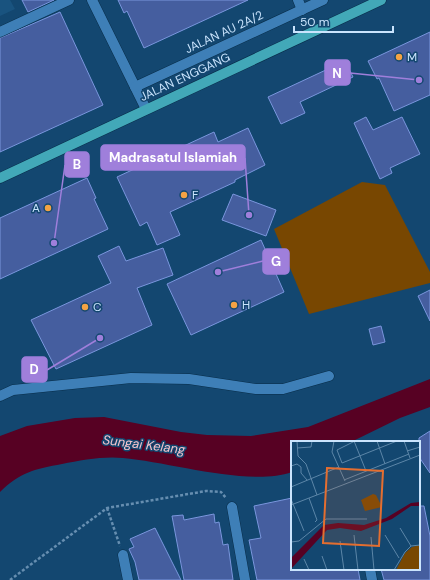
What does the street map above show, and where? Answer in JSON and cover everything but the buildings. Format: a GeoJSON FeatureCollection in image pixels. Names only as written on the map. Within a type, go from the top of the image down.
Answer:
{"type":"FeatureCollection","features":[{"type":"Feature","properties":{"kind":"main road","name":"JALAN ENGGANG"},"geometry":{"type":"LineString","coordinates":[[0,178],[381,0]]}},
{"type":"Feature","properties":{"kind":"street"},"geometry":{"type":"LineString","coordinates":[[0,32],[69,0]]}},
{"type":"Feature","properties":{"kind":"street"},"geometry":{"type":"LineString","coordinates":[[92,0],[146,109]]}},
{"type":"Feature","properties":{"kind":"street"},"geometry":{"type":"LineString","coordinates":[[298,0],[302,10]]}},
{"type":"Feature","properties":{"kind":"street","name":"JALAN AU 2A/2"},"geometry":{"type":"LineString","coordinates":[[135,88],[323,0]]}},
{"type":"Feature","properties":{"kind":"street"},"geometry":{"type":"LineString","coordinates":[[0,396],[13,390],[131,378],[189,379],[256,389],[283,389],[329,376]]}},
{"type":"Feature","properties":{"kind":"street"},"geometry":{"type":"LineString","coordinates":[[232,507],[245,580]]}},
{"type":"Feature","properties":{"kind":"street"},"geometry":{"type":"LineString","coordinates":[[123,555],[128,580]]}},
{"type":"Feature","properties":{"kind":"street"},"geometry":{"type":"LineString","coordinates":[[370,570],[372,580]]}},
{"type":"Feature","properties":{"kind":"path"},"geometry":{"type":"LineString","coordinates":[[10,580],[107,508],[206,490],[221,492],[232,507]]}},
{"type":"Feature","properties":{"kind":"path"},"geometry":{"type":"LineString","coordinates":[[107,508],[123,555]]}},
{"type":"Feature","properties":{"kind":"shaded area"},"geometry":{"type":"Polygon","coordinates":[[[0,0],[10,0],[15,9],[0,16],[0,0]]]}},
{"type":"Feature","properties":{"kind":"shaded area"},"geometry":{"type":"Polygon","coordinates":[[[362,182],[385,185],[430,272],[430,283],[309,314],[274,229],[362,182]]]}},
{"type":"Feature","properties":{"kind":"water","name":"Sungai Kelang"},"geometry":{"type":"Polygon","coordinates":[[[430,379],[430,407],[400,418],[353,441],[291,441],[291,472],[274,476],[254,477],[209,472],[142,460],[100,458],[77,461],[28,472],[7,485],[0,492],[0,436],[27,426],[75,418],[104,417],[181,432],[207,435],[251,436],[308,427],[430,379]]]}},
{"type":"Feature","properties":{"kind":"place","name":"M"},"geometry":{"type":"Point","coordinates":[399,57]}},
{"type":"Feature","properties":{"kind":"place","name":"N"},"geometry":{"type":"Point","coordinates":[419,80]}},
{"type":"Feature","properties":{"kind":"place","name":"F"},"geometry":{"type":"Point","coordinates":[184,195]}},
{"type":"Feature","properties":{"kind":"place","name":"A"},"geometry":{"type":"Point","coordinates":[48,208]}},
{"type":"Feature","properties":{"kind":"place","name":"Madrasatul Islamiah"},"geometry":{"type":"Point","coordinates":[249,215]}},
{"type":"Feature","properties":{"kind":"place","name":"B"},"geometry":{"type":"Point","coordinates":[54,243]}},
{"type":"Feature","properties":{"kind":"place","name":"G"},"geometry":{"type":"Point","coordinates":[218,272]}},
{"type":"Feature","properties":{"kind":"place","name":"H"},"geometry":{"type":"Point","coordinates":[234,305]}},
{"type":"Feature","properties":{"kind":"place","name":"C"},"geometry":{"type":"Point","coordinates":[85,307]}},
{"type":"Feature","properties":{"kind":"place","name":"D"},"geometry":{"type":"Point","coordinates":[100,338]}}]}
